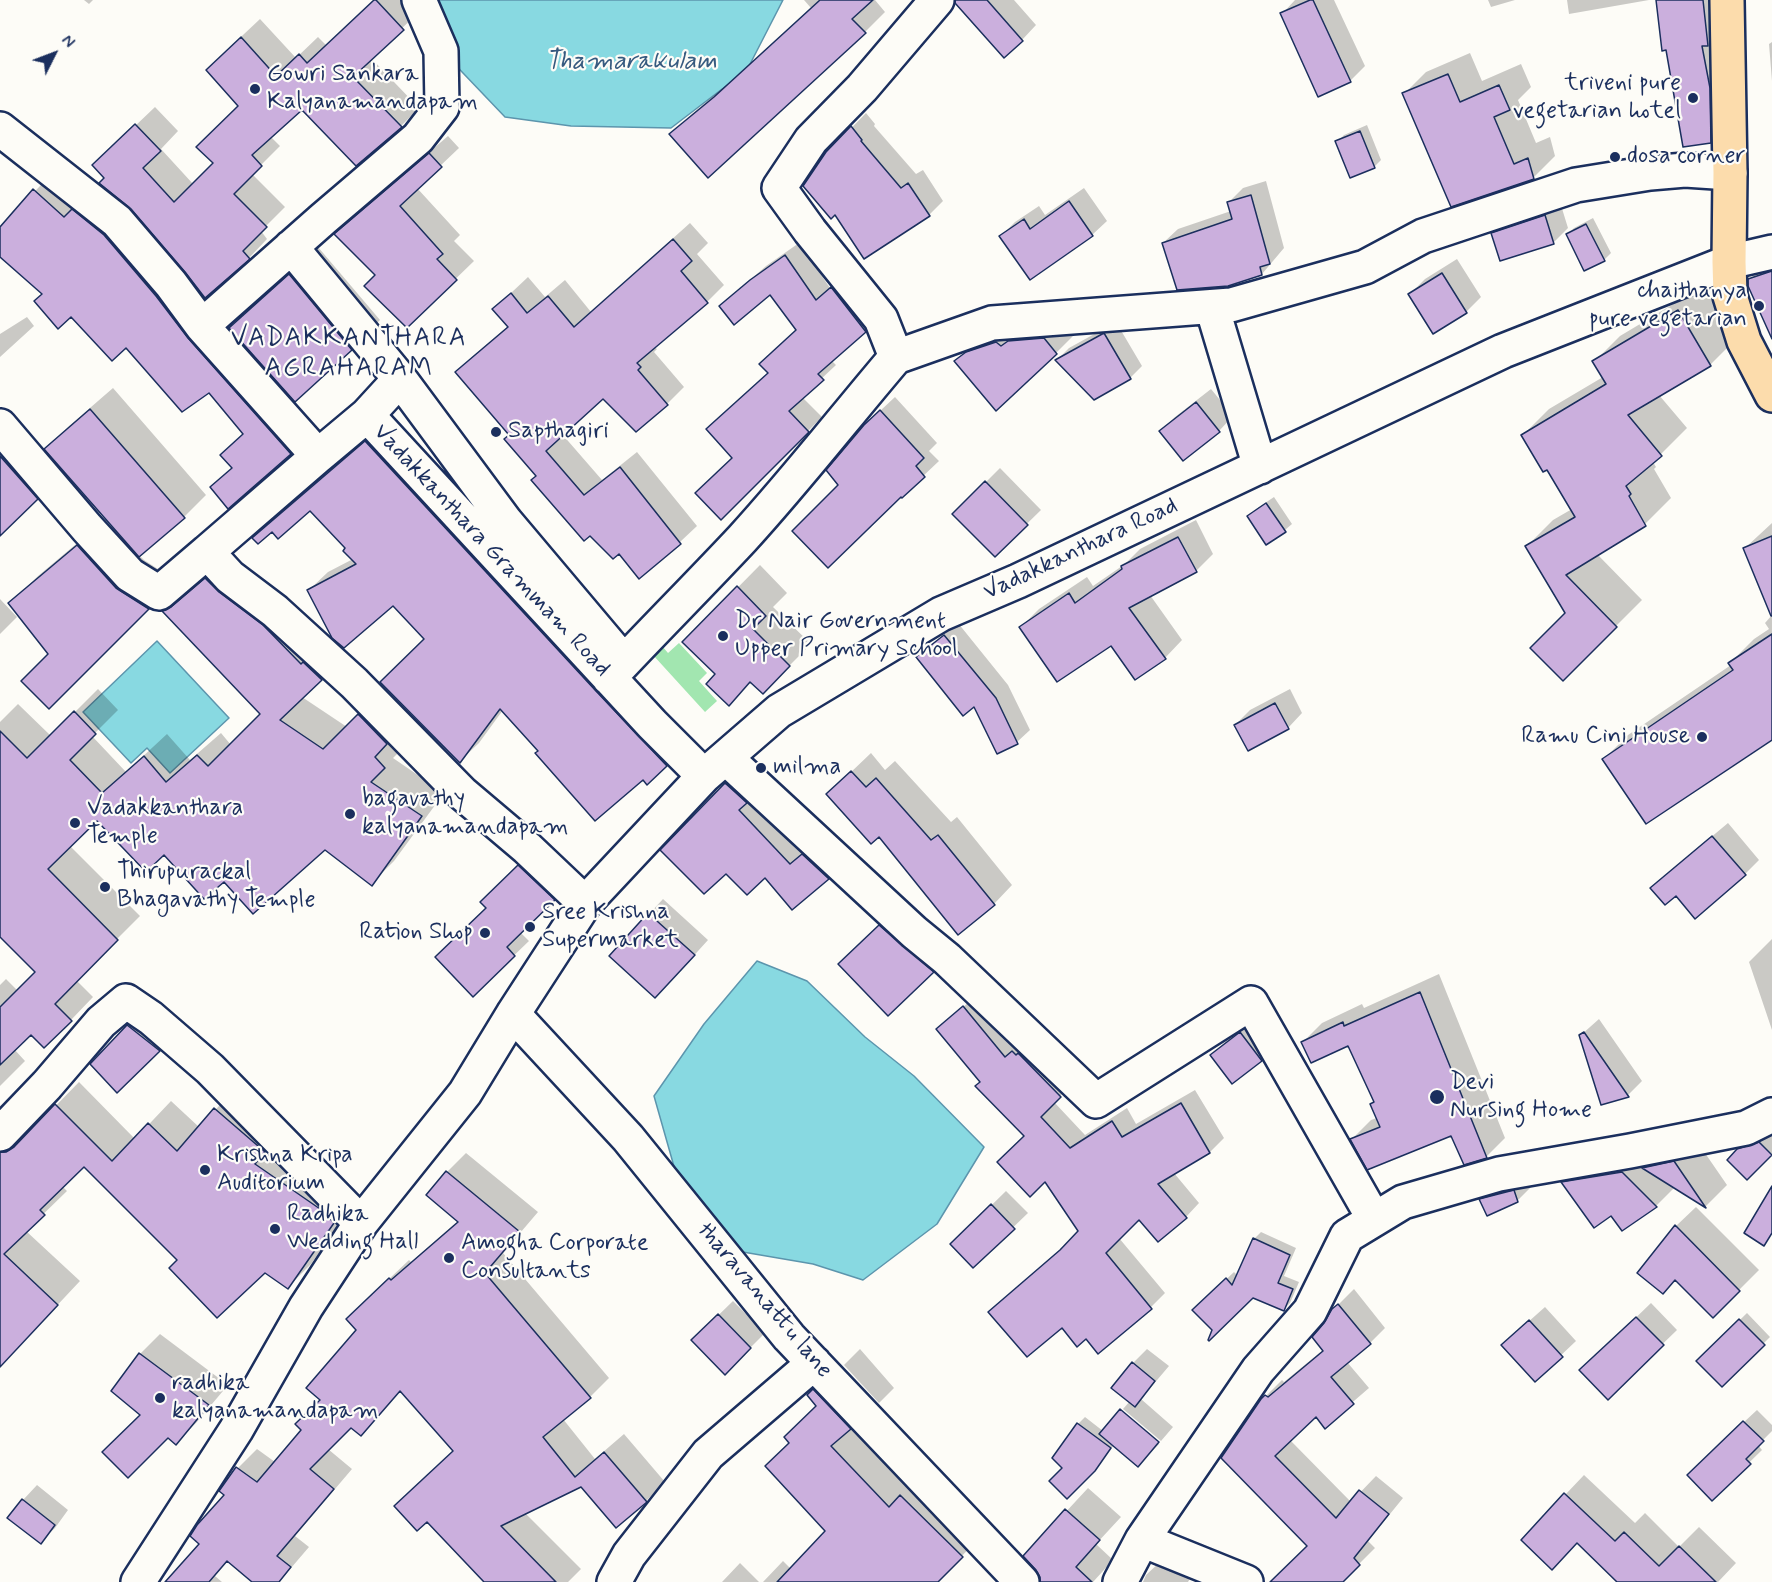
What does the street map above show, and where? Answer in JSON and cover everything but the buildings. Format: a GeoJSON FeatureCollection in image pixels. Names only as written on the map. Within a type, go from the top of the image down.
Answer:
{"type":"FeatureCollection","features":[{"type":"Feature","properties":{"kind":"main road"},"geometry":{"type":"LineString","coordinates":[[1727,0],[1730,296],[1744,341],[1772,395]]}},
{"type":"Feature","properties":{"kind":"street"},"geometry":{"type":"LineString","coordinates":[[202,326],[322,219],[418,138],[442,107],[441,51],[419,0]]}},
{"type":"Feature","properties":{"kind":"street"},"geometry":{"type":"LineString","coordinates":[[896,357],[881,319],[810,231],[780,188],[811,141],[862,88],[937,0]]}},
{"type":"Feature","properties":{"kind":"street"},"geometry":{"type":"LineString","coordinates":[[0,129],[117,221],[171,284],[202,326],[318,456]]}},
{"type":"Feature","properties":{"kind":"street"},"geometry":{"type":"LineString","coordinates":[[291,247],[400,379],[616,670],[742,539],[810,462],[846,415],[896,357],[992,323],[1231,305],[1365,267],[1423,236],[1576,185],[1685,170],[1730,173]]}},
{"type":"Feature","properties":{"kind":"street","name":"Vadakkanthara Road"},"geometry":{"type":"LineString","coordinates":[[138,1582],[236,1430],[306,1307],[361,1223],[465,1093],[585,903],[715,767],[779,711],[941,614],[1018,581],[1503,351],[1729,262],[1772,252]]}},
{"type":"Feature","properties":{"kind":"street"},"geometry":{"type":"LineString","coordinates":[[1212,307],[1260,466]]}},
{"type":"Feature","properties":{"kind":"street"},"geometry":{"type":"LineString","coordinates":[[367,416],[400,379]]}},
{"type":"Feature","properties":{"kind":"street","name":"Vadakkanthara Grammam Road"},"geometry":{"type":"LineString","coordinates":[[0,426],[130,575],[159,593],[367,416],[616,670],[715,767],[947,959],[1096,1101],[1251,1003],[1374,1219]]}},
{"type":"Feature","properties":{"kind":"street"},"geometry":{"type":"LineString","coordinates":[[207,552],[230,577],[275,611],[345,675],[462,793],[527,848],[585,903]]}},
{"type":"Feature","properties":{"kind":"street"},"geometry":{"type":"LineString","coordinates":[[0,1134],[47,1085],[101,1022],[126,1001],[151,1018],[210,1069],[361,1223]]}},
{"type":"Feature","properties":{"kind":"street","name":"tharavanattu lane"},"geometry":{"type":"LineString","coordinates":[[513,1014],[628,1138],[789,1337],[1022,1582]]}},
{"type":"Feature","properties":{"kind":"street"},"geometry":{"type":"LineString","coordinates":[[1120,1582],[1142,1540],[1258,1370],[1310,1311],[1347,1236],[1402,1202],[1499,1174],[1746,1128],[1772,1115]]}},
{"type":"Feature","properties":{"kind":"street"},"geometry":{"type":"LineString","coordinates":[[614,1582],[629,1554],[708,1454],[814,1363]]}},
{"type":"Feature","properties":{"kind":"street"},"geometry":{"type":"LineString","coordinates":[[1142,1540],[1246,1582]]}},
{"type":"Feature","properties":{"kind":"green space"},"geometry":{"type":"Polygon","coordinates":[[[679,643],[707,673],[699,681],[717,701],[705,712],[653,655],[662,646],[668,653],[679,643]]]}},
{"type":"Feature","properties":{"kind":"water","name":"Thamarakulam"},"geometry":{"type":"Polygon","coordinates":[[[415,0],[783,0],[747,70],[671,128],[571,126],[505,117],[442,51],[415,0]]]}},
{"type":"Feature","properties":{"kind":"water"},"geometry":{"type":"Polygon","coordinates":[[[157,641],[229,718],[170,773],[147,748],[131,763],[83,712],[157,641]]]}},
{"type":"Feature","properties":{"kind":"water"},"geometry":{"type":"Polygon","coordinates":[[[757,961],[807,981],[865,1037],[914,1076],[984,1147],[937,1224],[863,1280],[813,1264],[737,1251],[675,1170],[654,1096],[704,1024],[757,961]]]}},
{"type":"Feature","properties":{"kind":"place","name":"Gowri Sankara Kalyanamandapam"},"geometry":{"type":"Point","coordinates":[255,89]}},
{"type":"Feature","properties":{"kind":"place","name":"triveni pure vegetarian hotel"},"geometry":{"type":"Point","coordinates":[1693,98]}},
{"type":"Feature","properties":{"kind":"place","name":"dosa corner"},"geometry":{"type":"Point","coordinates":[1615,157]}},
{"type":"Feature","properties":{"kind":"place","name":"chaithanya pure vegetarian"},"geometry":{"type":"Point","coordinates":[1759,306]}},
{"type":"Feature","properties":{"kind":"place","name":"Sapthagiri"},"geometry":{"type":"Point","coordinates":[496,432]}},
{"type":"Feature","properties":{"kind":"place","name":"Dr Nair Government Upper Primary School"},"geometry":{"type":"Point","coordinates":[723,636]}},
{"type":"Feature","properties":{"kind":"place","name":"Ramu Cini House"},"geometry":{"type":"Point","coordinates":[1702,737]}},
{"type":"Feature","properties":{"kind":"place","name":"milma"},"geometry":{"type":"Point","coordinates":[761,768]}},
{"type":"Feature","properties":{"kind":"place","name":"bagavathy kalyanamandapam"},"geometry":{"type":"Point","coordinates":[350,814]}},
{"type":"Feature","properties":{"kind":"place","name":"Vadakkanthara Temple"},"geometry":{"type":"Point","coordinates":[75,823]}},
{"type":"Feature","properties":{"kind":"place","name":"Thirupurackal Bhagavathy Temple"},"geometry":{"type":"Point","coordinates":[105,887]}},
{"type":"Feature","properties":{"kind":"place","name":"Sree Krishna Supermarket"},"geometry":{"type":"Point","coordinates":[530,927]}},
{"type":"Feature","properties":{"kind":"place","name":"Ration Shop"},"geometry":{"type":"Point","coordinates":[485,933]}},
{"type":"Feature","properties":{"kind":"place","name":"Devi Nursing Home"},"geometry":{"type":"Point","coordinates":[1437,1097]}},
{"type":"Feature","properties":{"kind":"place","name":"Krishna Kripa Auditorium"},"geometry":{"type":"Point","coordinates":[205,1170]}},
{"type":"Feature","properties":{"kind":"place","name":"Radhika Wedding Hall"},"geometry":{"type":"Point","coordinates":[275,1229]}},
{"type":"Feature","properties":{"kind":"place","name":"Amogha Corporate Consultants"},"geometry":{"type":"Point","coordinates":[449,1258]}},
{"type":"Feature","properties":{"kind":"place","name":"radhika kalyanamandapam"},"geometry":{"type":"Point","coordinates":[160,1398]}},
{"type":"Feature","properties":{"kind":"district","name":"VADAKKANTHARA AGRAHARAM"},"geometry":{"type":"Point","coordinates":[349,355]}}]}
